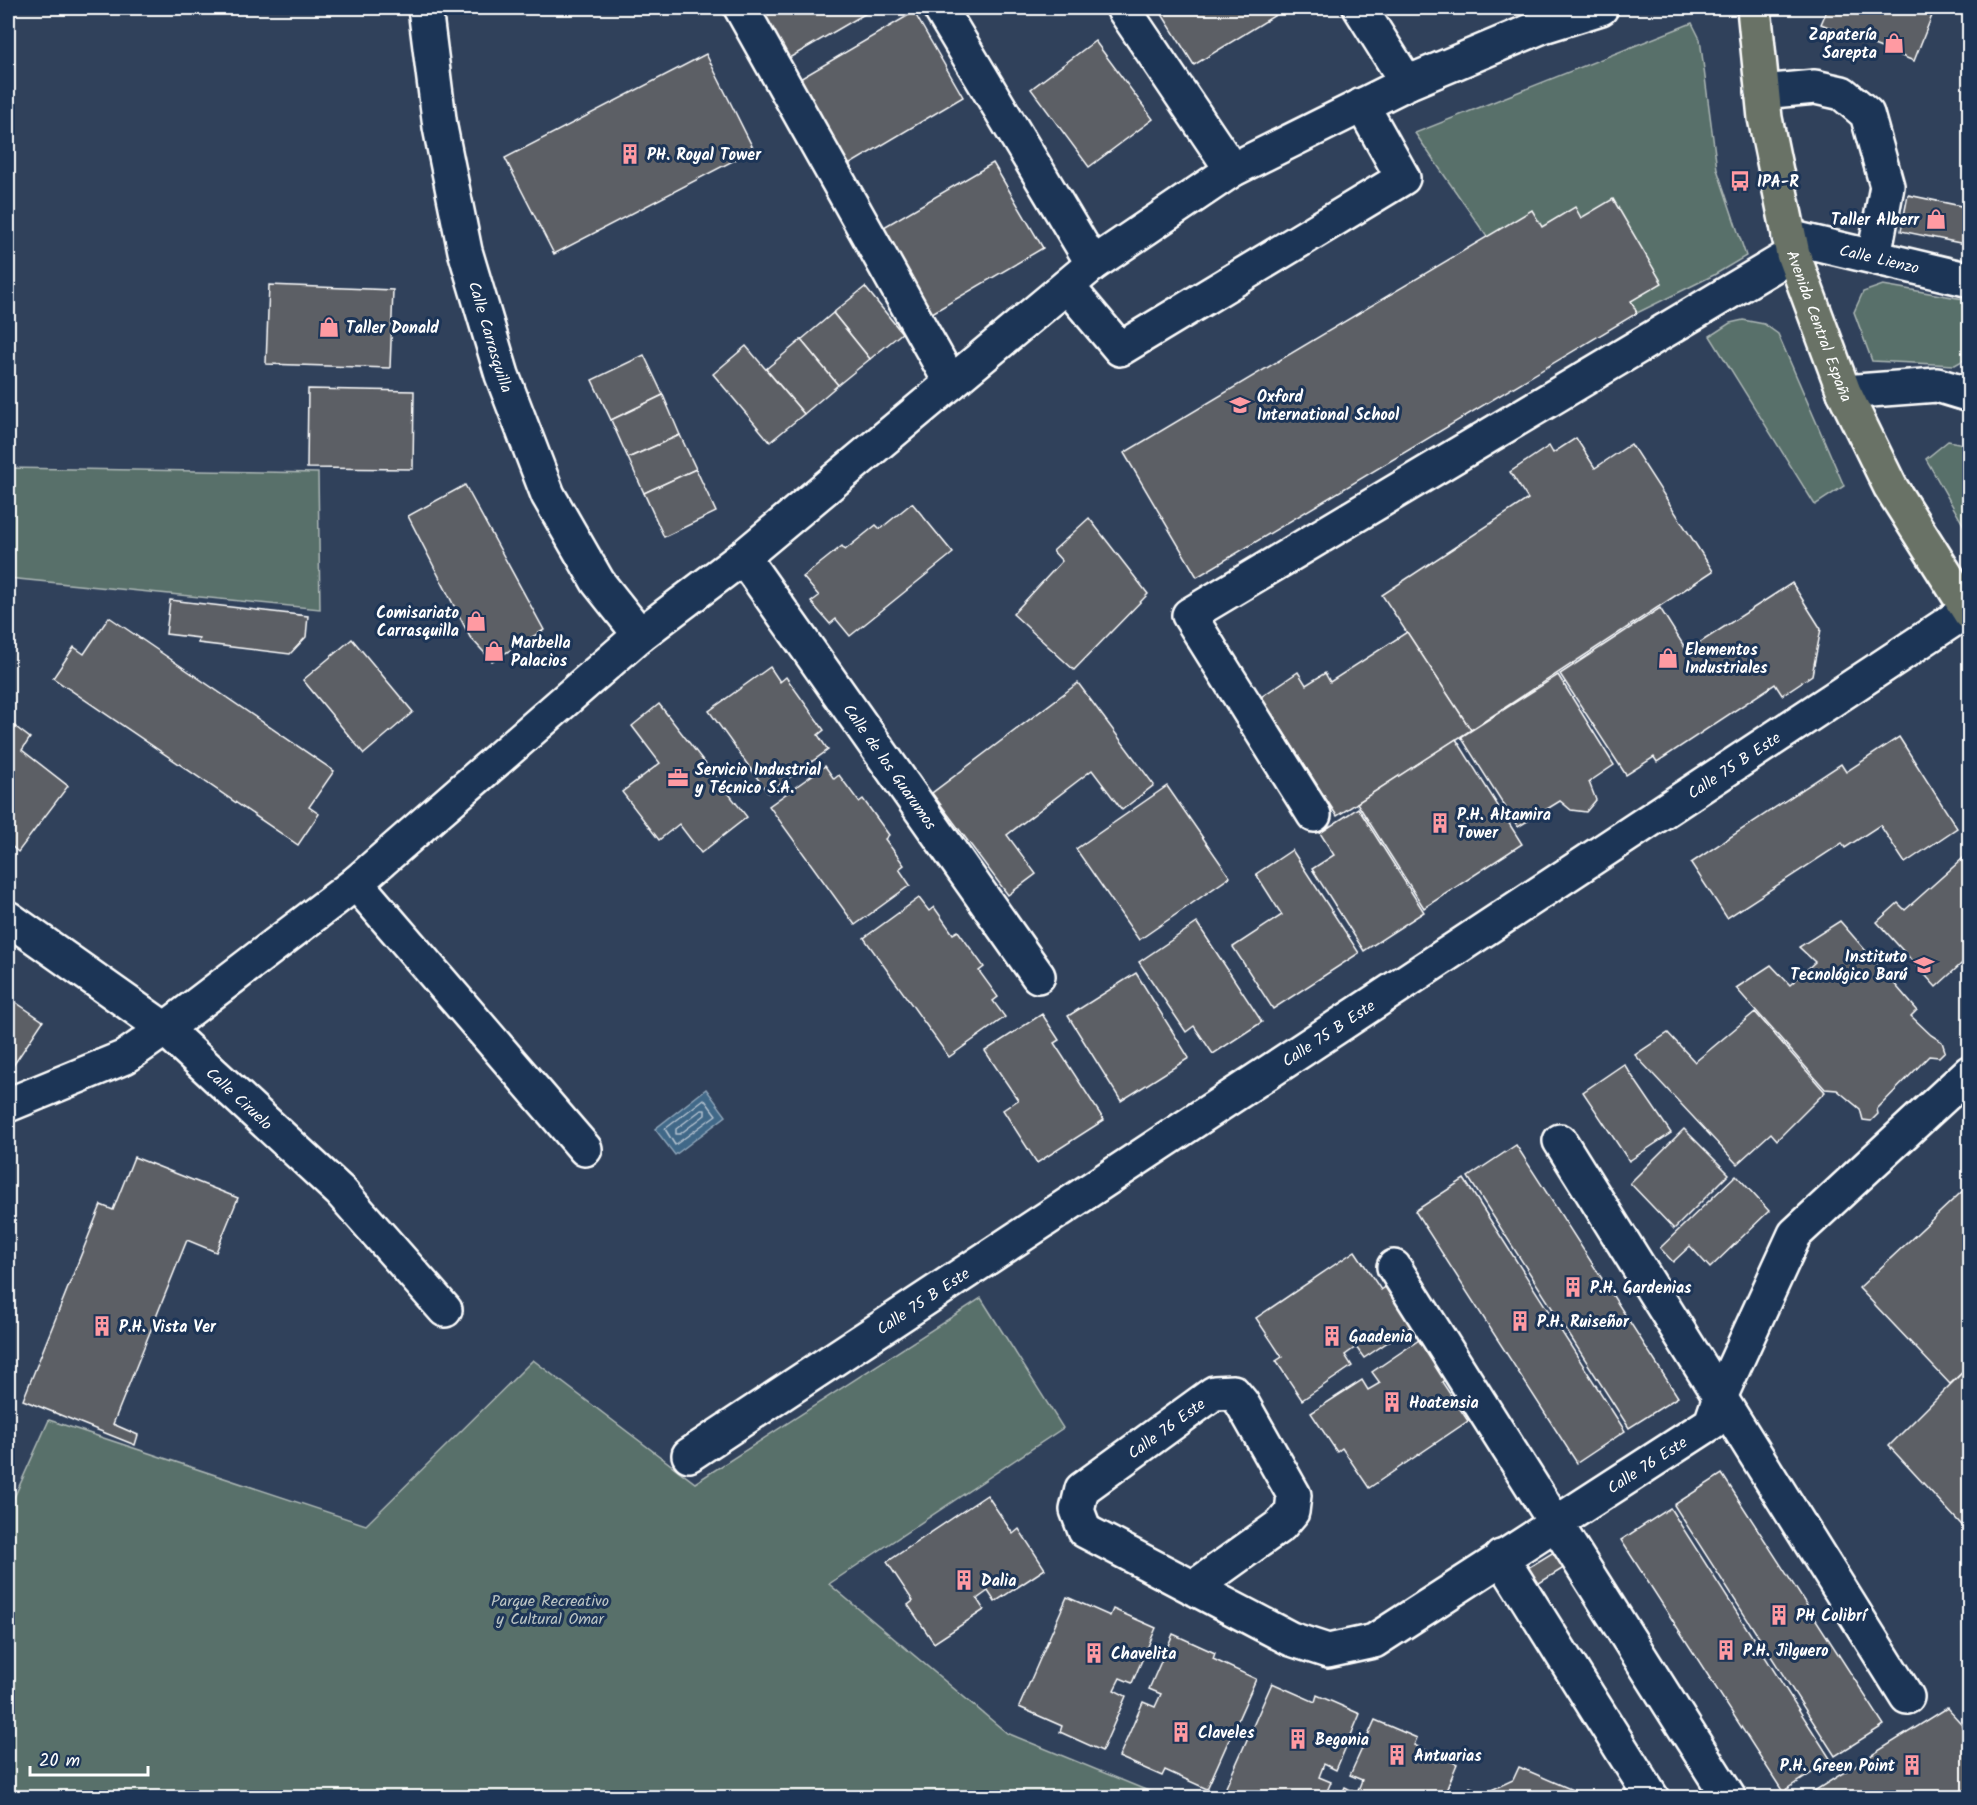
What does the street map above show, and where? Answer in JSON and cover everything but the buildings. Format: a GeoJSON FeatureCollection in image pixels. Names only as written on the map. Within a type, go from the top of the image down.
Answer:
{"type":"FeatureCollection","features":[{"type":"Feature","properties":{"kind":"main road","name":"Avenida Central España"},"geometry":{"type":"LineString","coordinates":[[1754,8],[1765,118],[1791,245],[1844,392],[1890,486],[1969,611]]}},
{"type":"Feature","properties":{"kind":"street","name":"Calle Carrasquilla"},"geometry":{"type":"LineString","coordinates":[[425,8],[440,127],[465,251],[502,375],[548,495],[598,582],[640,635]]}},
{"type":"Feature","properties":{"kind":"street"},"geometry":{"type":"LineString","coordinates":[[741,8],[951,383]]}},
{"type":"Feature","properties":{"kind":"street"},"geometry":{"type":"LineString","coordinates":[[940,8],[1093,264]]}},
{"type":"Feature","properties":{"kind":"street"},"geometry":{"type":"LineString","coordinates":[[1123,8],[1232,170]]}},
{"type":"Feature","properties":{"kind":"street"},"geometry":{"type":"LineString","coordinates":[[1360,8],[1407,82]]}},
{"type":"Feature","properties":{"kind":"street"},"geometry":{"type":"LineString","coordinates":[[8,1105],[125,1056],[165,1029],[356,883],[640,635],[743,557],[1093,264],[1232,170],[1407,82],[1543,26],[1601,8]]}},
{"type":"Feature","properties":{"kind":"street"},"geometry":{"type":"LineString","coordinates":[[1762,92],[1815,87],[1842,93],[1867,114],[1887,186],[1874,256]]}},
{"type":"Feature","properties":{"kind":"street"},"geometry":{"type":"LineString","coordinates":[[1067,286],[1120,349],[1403,178],[1362,105]]}},
{"type":"Feature","properties":{"kind":"street"},"geometry":{"type":"LineString","coordinates":[[1314,815],[1189,615],[1791,245]]}},
{"type":"Feature","properties":{"kind":"street","name":"Calle Lienzo"},"geometry":{"type":"LineString","coordinates":[[1791,245],[1874,256],[1970,280]]}},
{"type":"Feature","properties":{"kind":"street"},"geometry":{"type":"LineString","coordinates":[[1844,392],[1937,385],[1970,395]]}},
{"type":"Feature","properties":{"kind":"street","name":"Calle de los Guarumos"},"geometry":{"type":"LineString","coordinates":[[743,557],[1038,976]]}},
{"type":"Feature","properties":{"kind":"street","name":"Calle 75 B Este"},"geometry":{"type":"LineString","coordinates":[[689,1455],[1969,611]]}},
{"type":"Feature","properties":{"kind":"street"},"geometry":{"type":"LineString","coordinates":[[356,883],[585,1149]]}},
{"type":"Feature","properties":{"kind":"street","name":"Calle Ciruelo"},"geometry":{"type":"LineString","coordinates":[[8,918],[165,1029],[341,1192],[445,1310]]}},
{"type":"Feature","properties":{"kind":"street","name":"Calle 76 Este"},"geometry":{"type":"LineString","coordinates":[[1193,1588],[1281,1525],[1293,1512],[1294,1495],[1242,1402],[1233,1392],[1214,1393],[1082,1489],[1077,1510],[1085,1532],[1291,1639],[1328,1652],[1374,1641],[1711,1423],[1720,1397],[1795,1234],[1970,1072]]}},
{"type":"Feature","properties":{"kind":"street"},"geometry":{"type":"LineString","coordinates":[[1560,1141],[1907,1697]]}},
{"type":"Feature","properties":{"kind":"street"},"geometry":{"type":"LineString","coordinates":[[1394,1267],[1729,1797]]}},
{"type":"Feature","properties":{"kind":"street"},"geometry":{"type":"LineString","coordinates":[[1501,1557],[1652,1797]]}},
{"type":"Feature","properties":{"kind":"green space"},"geometry":{"type":"Polygon","coordinates":[[[1692,23],[1700,39],[1717,169],[1746,256],[1714,275],[1637,313],[1575,208],[1542,227],[1487,237],[1415,133],[1692,23]]]}},
{"type":"Feature","properties":{"kind":"green space"},"geometry":{"type":"Polygon","coordinates":[[[1883,285],[1969,300],[1969,357],[1955,365],[1872,361],[1854,312],[1863,292],[1883,285]]]}},
{"type":"Feature","properties":{"kind":"green space"},"geometry":{"type":"Polygon","coordinates":[[[1743,320],[1764,324],[1778,334],[1844,486],[1815,505],[1710,336],[1730,323],[1743,320]]]}},
{"type":"Feature","properties":{"kind":"green space"},"geometry":{"type":"Polygon","coordinates":[[[1948,441],[1969,445],[1969,535],[1926,459],[1948,441]]]}},
{"type":"Feature","properties":{"kind":"green space"},"geometry":{"type":"Polygon","coordinates":[[[8,468],[318,473],[320,609],[8,578],[8,468]]]}},
{"type":"Feature","properties":{"kind":"green space","name":"Parque Recreativo y Cultural Omar"},"geometry":{"type":"Polygon","coordinates":[[[981,1298],[1063,1428],[829,1584],[1007,1733],[1163,1797],[8,1797],[8,1511],[49,1420],[366,1525],[533,1360],[695,1483],[981,1298]]]}},
{"type":"Feature","properties":{"kind":"water"},"geometry":{"type":"Polygon","coordinates":[[[706,1089],[726,1116],[675,1155],[655,1129],[706,1089]]]}},
{"type":"Feature","properties":{"kind":"place","name":"Zapatería Sarepta"},"geometry":{"type":"Point","coordinates":[1894,43]}},
{"type":"Feature","properties":{"kind":"place","name":"PH. Royal Tower"},"geometry":{"type":"Point","coordinates":[630,154]}},
{"type":"Feature","properties":{"kind":"place","name":"IPA-R"},"geometry":{"type":"Point","coordinates":[1740,181]}},
{"type":"Feature","properties":{"kind":"place","name":"Taller Alberr"},"geometry":{"type":"Point","coordinates":[1936,219]}},
{"type":"Feature","properties":{"kind":"place","name":"Taller Donald"},"geometry":{"type":"Point","coordinates":[329,327]}},
{"type":"Feature","properties":{"kind":"place","name":"Oxford International School"},"geometry":{"type":"Point","coordinates":[1240,405]}},
{"type":"Feature","properties":{"kind":"place","name":"Comisariato Carrasquilla"},"geometry":{"type":"Point","coordinates":[476,621]}},
{"type":"Feature","properties":{"kind":"place","name":"Marbella Palacios"},"geometry":{"type":"Point","coordinates":[494,651]}},
{"type":"Feature","properties":{"kind":"place","name":"Elementos Industriales"},"geometry":{"type":"Point","coordinates":[1668,658]}},
{"type":"Feature","properties":{"kind":"place","name":"Servicio Industrial y Técnico S.A."},"geometry":{"type":"Point","coordinates":[678,778]}},
{"type":"Feature","properties":{"kind":"place","name":"P.H. Altamira Tower"},"geometry":{"type":"Point","coordinates":[1440,823]}},
{"type":"Feature","properties":{"kind":"place","name":"Instituto Tecnológico Barú"},"geometry":{"type":"Point","coordinates":[1924,965]}},
{"type":"Feature","properties":{"kind":"place","name":"P.H. Gardenias"},"geometry":{"type":"Point","coordinates":[1573,1287]}},
{"type":"Feature","properties":{"kind":"place","name":"P.H. Ruiseñor"},"geometry":{"type":"Point","coordinates":[1520,1321]}},
{"type":"Feature","properties":{"kind":"place","name":"P.H. Vista Ver"},"geometry":{"type":"Point","coordinates":[102,1326]}},
{"type":"Feature","properties":{"kind":"place","name":"Gaadenia"},"geometry":{"type":"Point","coordinates":[1332,1336]}},
{"type":"Feature","properties":{"kind":"place","name":"Hoatensia"},"geometry":{"type":"Point","coordinates":[1392,1402]}},
{"type":"Feature","properties":{"kind":"place","name":"Dalia"},"geometry":{"type":"Point","coordinates":[964,1580]}},
{"type":"Feature","properties":{"kind":"place","name":"PH Colibrí"},"geometry":{"type":"Point","coordinates":[1779,1615]}},
{"type":"Feature","properties":{"kind":"place","name":"P.H. Jilguero"},"geometry":{"type":"Point","coordinates":[1726,1650]}},
{"type":"Feature","properties":{"kind":"place","name":"Chavelita"},"geometry":{"type":"Point","coordinates":[1094,1653]}},
{"type":"Feature","properties":{"kind":"place","name":"Claveles"},"geometry":{"type":"Point","coordinates":[1181,1732]}},
{"type":"Feature","properties":{"kind":"place","name":"Begonia"},"geometry":{"type":"Point","coordinates":[1298,1739]}},
{"type":"Feature","properties":{"kind":"place","name":"Antuarias"},"geometry":{"type":"Point","coordinates":[1397,1755]}},
{"type":"Feature","properties":{"kind":"place","name":"P.H. Green Point"},"geometry":{"type":"Point","coordinates":[1912,1765]}}]}
